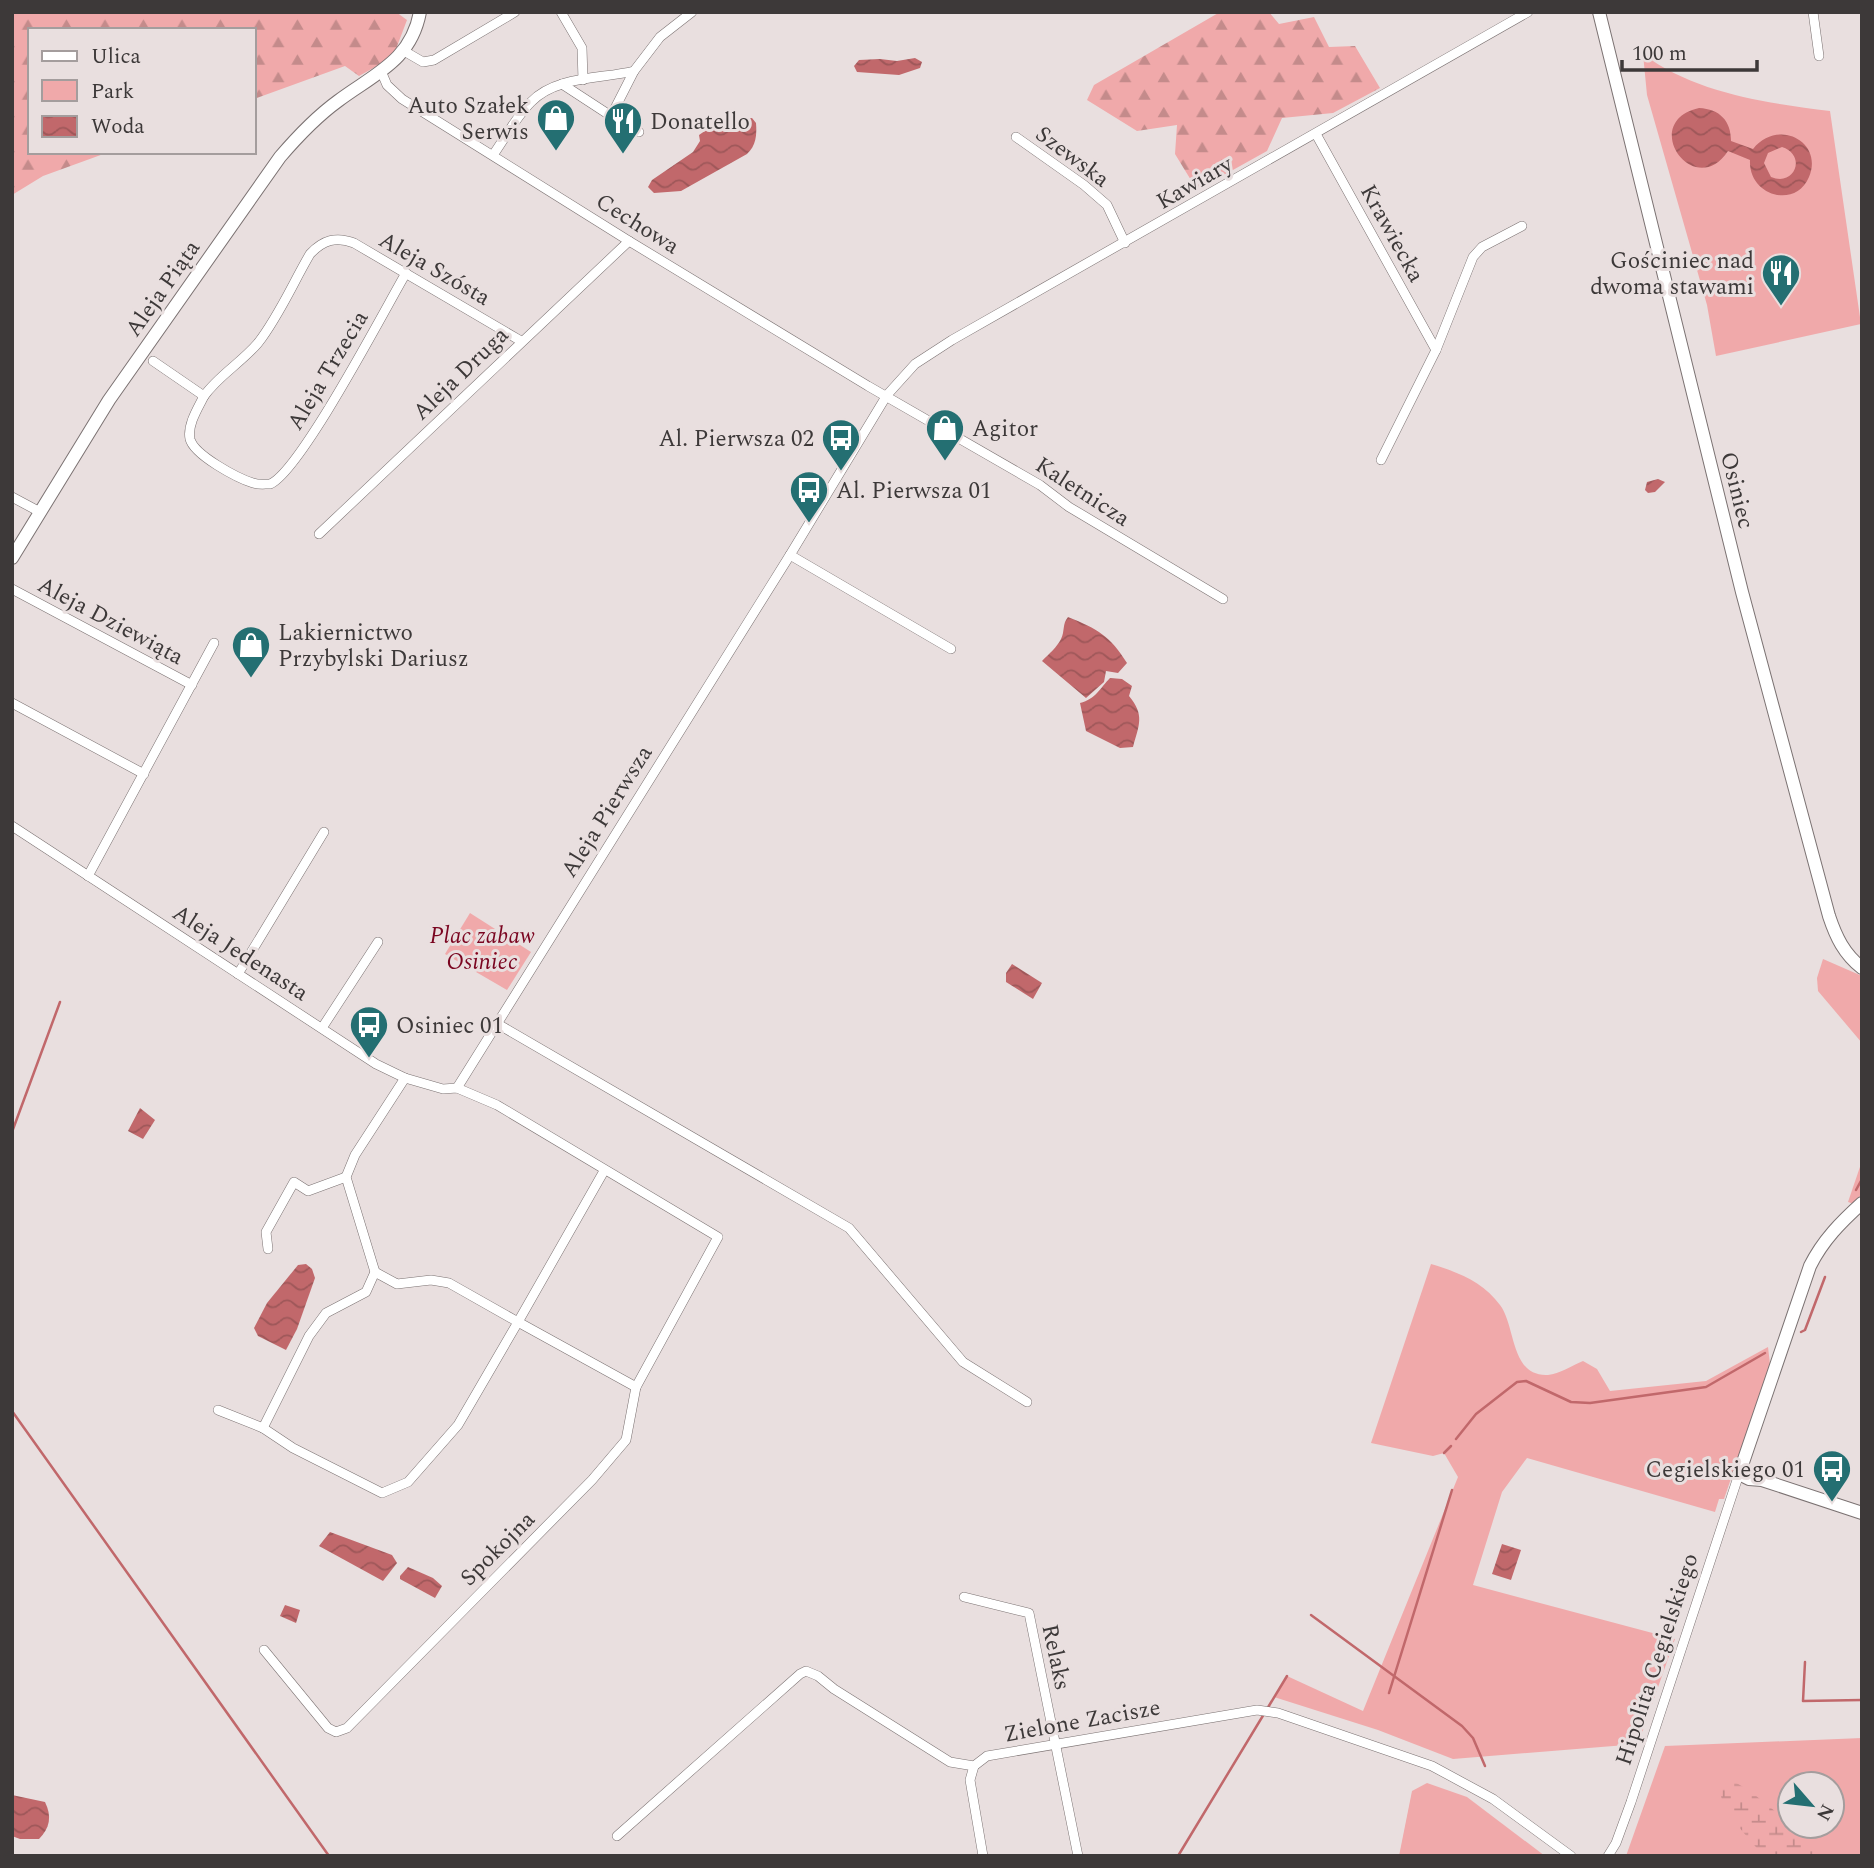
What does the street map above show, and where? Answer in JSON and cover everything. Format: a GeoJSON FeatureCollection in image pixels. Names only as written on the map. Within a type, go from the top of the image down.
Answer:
{"type":"FeatureCollection","features":[{"type":"Feature","properties":{"kind":"street"},"geometry":{"type":"LineString","coordinates":[[416,14],[412,39],[404,51],[423,62],[434,60],[515,12]]}},
{"type":"Feature","properties":{"kind":"street"},"geometry":{"type":"LineString","coordinates":[[561,12],[582,48],[583,80]]}},
{"type":"Feature","properties":{"kind":"street"},"geometry":{"type":"LineString","coordinates":[[611,116],[634,71],[660,37],[692,12]]}},
{"type":"Feature","properties":{"kind":"street","name":"Kawiary"},"geometry":{"type":"LineString","coordinates":[[887,395],[905,373],[924,357],[1528,12]]}},
{"type":"Feature","properties":{"kind":"street","name":"Osiniec"},"geometry":{"type":"LineString","coordinates":[[1599,12],[1739,580],[1829,916],[1842,948],[1852,961],[1862,968]]}},
{"type":"Feature","properties":{"kind":"street"},"geometry":{"type":"LineString","coordinates":[[1813,12],[1819,56]]}},
{"type":"Feature","properties":{"kind":"street","name":"Aleja Piąta"},"geometry":{"type":"LineString","coordinates":[[12,558],[109,400],[280,157],[307,126],[338,100],[381,72],[404,51]]}},
{"type":"Feature","properties":{"kind":"street"},"geometry":{"type":"LineString","coordinates":[[493,155],[537,96],[562,84],[634,71]]}},
{"type":"Feature","properties":{"kind":"street","name":"Cechowa"},"geometry":{"type":"LineString","coordinates":[[381,72],[387,85],[402,99],[629,241],[887,395]]}},
{"type":"Feature","properties":{"kind":"street"},"geometry":{"type":"LineString","coordinates":[[562,84],[639,132]]}},
{"type":"Feature","properties":{"kind":"street","name":"Krawiecka"},"geometry":{"type":"LineString","coordinates":[[1316,134],[1436,350]]}},
{"type":"Feature","properties":{"kind":"street","name":"Szewska"},"geometry":{"type":"LineString","coordinates":[[1016,137],[1107,205],[1125,243]]}},
{"type":"Feature","properties":{"kind":"street","name":"Krawiecka"},"geometry":{"type":"LineString","coordinates":[[1381,460],[1436,350],[1473,257],[1482,247],[1522,226]]}},
{"type":"Feature","properties":{"kind":"street","name":"Aleja Szósta"},"geometry":{"type":"LineString","coordinates":[[204,396],[213,384],[257,343],[310,254],[326,241],[347,240],[522,341]]}},
{"type":"Feature","properties":{"kind":"street","name":"Aleja Druga"},"geometry":{"type":"LineString","coordinates":[[319,534],[629,241]]}},
{"type":"Feature","properties":{"kind":"street","name":"Aleja Trzecia"},"geometry":{"type":"LineString","coordinates":[[204,396],[196,411],[190,433],[190,439],[196,449],[205,458],[251,482],[275,482],[288,469],[329,407],[406,273]]}},
{"type":"Feature","properties":{"kind":"street"},"geometry":{"type":"LineString","coordinates":[[153,360],[204,396]]}},
{"type":"Feature","properties":{"kind":"street","name":"Aleja Pierwsza"},"geometry":{"type":"LineString","coordinates":[[457,1088],[887,395]]}},
{"type":"Feature","properties":{"kind":"street","name":"Kaletnicza"},"geometry":{"type":"LineString","coordinates":[[887,395],[1040,485],[1069,507],[1223,599]]}},
{"type":"Feature","properties":{"kind":"street"},"geometry":{"type":"LineString","coordinates":[[12,497],[40,512]]}},
{"type":"Feature","properties":{"kind":"street"},"geometry":{"type":"LineString","coordinates":[[790,555],[951,649]]}},
{"type":"Feature","properties":{"kind":"street","name":"Aleja Dziewiąta"},"geometry":{"type":"LineString","coordinates":[[12,589],[192,685]]}},
{"type":"Feature","properties":{"kind":"street"},"geometry":{"type":"LineString","coordinates":[[88,876],[214,643]]}},
{"type":"Feature","properties":{"kind":"street"},"geometry":{"type":"LineString","coordinates":[[12,703],[144,774]]}},
{"type":"Feature","properties":{"kind":"street","name":"Aleja Jedenasta"},"geometry":{"type":"LineString","coordinates":[[12,826],[376,1064],[405,1079],[443,1089],[457,1088],[504,1109],[718,1237],[636,1387]]}},
{"type":"Feature","properties":{"kind":"street"},"geometry":{"type":"LineString","coordinates":[[238,974],[324,832]]}},
{"type":"Feature","properties":{"kind":"street"},"geometry":{"type":"LineString","coordinates":[[322,1028],[378,942]]}},
{"type":"Feature","properties":{"kind":"street"},"geometry":{"type":"LineString","coordinates":[[496,1023],[849,1228],[963,1362],[1027,1402]]}},
{"type":"Feature","properties":{"kind":"street"},"geometry":{"type":"LineString","coordinates":[[263,1428],[309,1336],[326,1313],[366,1292],[374,1272],[346,1177],[355,1154],[405,1079]]}},
{"type":"Feature","properties":{"kind":"street"},"geometry":{"type":"LineString","coordinates":[[218,1410],[263,1428],[293,1448],[382,1493],[408,1482],[458,1425],[604,1171]]}},
{"type":"Feature","properties":{"kind":"street"},"geometry":{"type":"LineString","coordinates":[[268,1249],[265,1232],[294,1182],[308,1191],[346,1177]]}},
{"type":"Feature","properties":{"kind":"street","name":"Hipolita Cegielskiego"},"geometry":{"type":"LineString","coordinates":[[1608,1856],[1616,1843],[1810,1266],[1822,1244],[1836,1227],[1862,1203]]}},
{"type":"Feature","properties":{"kind":"street"},"geometry":{"type":"LineString","coordinates":[[374,1272],[397,1284],[431,1280],[449,1283],[636,1387]]}},
{"type":"Feature","properties":{"kind":"street","name":"Spokojna"},"geometry":{"type":"LineString","coordinates":[[264,1650],[328,1728],[336,1731],[347,1728],[592,1480],[626,1440],[636,1387]]}},
{"type":"Feature","properties":{"kind":"street"},"geometry":{"type":"LineString","coordinates":[[1746,1454],[1762,1480]]}},
{"type":"Feature","properties":{"kind":"street"},"geometry":{"type":"LineString","coordinates":[[1739,1474],[1862,1513]]}},
{"type":"Feature","properties":{"kind":"street","name":"Relaks"},"geometry":{"type":"LineString","coordinates":[[964,1597],[1029,1613],[1079,1856]]}},
{"type":"Feature","properties":{"kind":"street"},"geometry":{"type":"LineString","coordinates":[[617,1836],[806,1671],[818,1676],[834,1689],[950,1762],[974,1766],[971,1780],[982,1856]]}},
{"type":"Feature","properties":{"kind":"street","name":"Zielone Zacisze"},"geometry":{"type":"LineString","coordinates":[[974,1766],[987,1756],[1257,1710],[1266,1711],[1432,1766],[1493,1799],[1571,1856]]}},
{"type":"Feature","properties":{"kind":"green space"},"geometry":{"type":"Polygon","coordinates":[[[12,12],[396,12],[407,20],[393,57],[359,76],[345,66],[256,98],[256,28],[28,28],[28,154],[104,154],[43,176],[12,195],[12,12]]]}},
{"type":"Feature","properties":{"kind":"green space"},"geometry":{"type":"Polygon","coordinates":[[[1220,12],[1269,12],[1279,24],[1314,17],[1329,47],[1355,46],[1380,88],[1333,113],[1282,118],[1267,151],[1197,190],[1175,154],[1177,125],[1137,131],[1087,100],[1094,85],[1220,12]]]}},
{"type":"Feature","properties":{"kind":"green space"},"geometry":{"type":"Polygon","coordinates":[[[1643,54],[1663,67],[1708,87],[1756,100],[1830,111],[1861,324],[1716,356],[1707,305],[1647,95],[1643,54]]]}},
{"type":"Feature","properties":{"kind":"green space","name":"Plac zabaw Osiniec"},"geometry":{"type":"Polygon","coordinates":[[[470,913],[531,952],[507,990],[445,954],[470,913]]]}},
{"type":"Feature","properties":{"kind":"green space"},"geometry":{"type":"Polygon","coordinates":[[[1823,959],[1862,976],[1862,1043],[1818,991],[1817,978],[1823,959]]]}},
{"type":"Feature","properties":{"kind":"green space"},"geometry":{"type":"Polygon","coordinates":[[[1862,1161],[1862,1193],[1854,1204],[1848,1202],[1862,1161]]]}},
{"type":"Feature","properties":{"kind":"green space"},"geometry":{"type":"Polygon","coordinates":[[[1431,1264],[1469,1279],[1493,1297],[1505,1314],[1520,1359],[1527,1368],[1536,1373],[1552,1374],[1583,1361],[1597,1369],[1610,1391],[1706,1381],[1768,1347],[1770,1364],[1724,1499],[1719,1499],[1715,1512],[1527,1458],[1502,1492],[1473,1585],[1675,1639],[1638,1744],[1453,1759],[1378,1730],[1274,1697],[1287,1676],[1363,1711],[1458,1477],[1444,1453],[1433,1456],[1371,1443],[1431,1264]]]}},
{"type":"Feature","properties":{"kind":"green space"},"geometry":{"type":"Polygon","coordinates":[[[1862,1738],[1862,1856],[1626,1856],[1665,1746],[1862,1738]]]}},
{"type":"Feature","properties":{"kind":"green space"},"geometry":{"type":"Polygon","coordinates":[[[1723,1775],[1750,1791],[1776,1812],[1776,1840],[1804,1840],[1820,1856],[1763,1856],[1732,1818],[1721,1797],[1723,1775]]]}},
{"type":"Feature","properties":{"kind":"green space"},"geometry":{"type":"Polygon","coordinates":[[[1427,1783],[1467,1797],[1545,1856],[1399,1856],[1412,1791],[1427,1783]]]}},
{"type":"Feature","properties":{"kind":"water"},"geometry":{"type":"Polygon","coordinates":[[[915,58],[922,62],[920,68],[899,75],[857,72],[854,66],[859,60],[897,61],[915,58]]]}},
{"type":"Feature","properties":{"kind":"water"},"geometry":{"type":"Polygon","coordinates":[[[1699,108],[1713,111],[1726,122],[1731,141],[1753,149],[1774,135],[1796,138],[1810,153],[1812,164],[1809,177],[1794,193],[1774,194],[1756,182],[1751,172],[1750,160],[1728,151],[1714,164],[1701,168],[1688,163],[1678,154],[1672,141],[1673,128],[1681,116],[1699,108]],[[1782,147],[1768,153],[1764,163],[1771,177],[1786,178],[1792,174],[1796,163],[1790,151],[1782,147]]]}},
{"type":"Feature","properties":{"kind":"water"},"geometry":{"type":"Polygon","coordinates":[[[752,118],[756,123],[756,136],[747,154],[681,191],[654,193],[648,187],[652,180],[693,152],[700,141],[699,135],[718,122],[752,118]]]}},
{"type":"Feature","properties":{"kind":"water"},"geometry":{"type":"Polygon","coordinates":[[[1658,479],[1665,482],[1655,492],[1648,493],[1645,490],[1647,482],[1658,479]]]}},
{"type":"Feature","properties":{"kind":"water"},"geometry":{"type":"Polygon","coordinates":[[[1068,617],[1102,634],[1127,663],[1118,673],[1106,671],[1104,682],[1086,698],[1042,661],[1059,642],[1068,617]]]}},
{"type":"Feature","properties":{"kind":"water"},"geometry":{"type":"Polygon","coordinates":[[[1110,678],[1122,679],[1132,686],[1129,696],[1139,715],[1133,747],[1120,748],[1086,731],[1080,703],[1094,696],[1110,678]]]}},
{"type":"Feature","properties":{"kind":"water"},"geometry":{"type":"Polygon","coordinates":[[[1012,964],[1042,983],[1033,999],[1006,982],[1006,973],[1012,964]]]}},
{"type":"Feature","properties":{"kind":"water"},"geometry":{"type":"Polygon","coordinates":[[[140,1108],[155,1120],[143,1139],[128,1131],[140,1108]]]}},
{"type":"Feature","properties":{"kind":"water"},"geometry":{"type":"Polygon","coordinates":[[[306,1264],[312,1269],[315,1278],[297,1329],[286,1350],[258,1336],[254,1328],[267,1303],[298,1265],[306,1264]]]}},
{"type":"Feature","properties":{"kind":"water"},"geometry":{"type":"Polygon","coordinates":[[[330,1532],[392,1555],[397,1563],[383,1581],[319,1546],[330,1532]]]}},
{"type":"Feature","properties":{"kind":"water"},"geometry":{"type":"Polygon","coordinates":[[[1502,1544],[1521,1550],[1511,1580],[1492,1574],[1502,1544]]]}},
{"type":"Feature","properties":{"kind":"water"},"geometry":{"type":"Polygon","coordinates":[[[408,1567],[433,1578],[442,1586],[435,1598],[400,1579],[408,1567]]]}},
{"type":"Feature","properties":{"kind":"water"},"geometry":{"type":"Polygon","coordinates":[[[285,1605],[300,1610],[296,1623],[280,1616],[285,1605]]]}},
{"type":"Feature","properties":{"kind":"water"},"geometry":{"type":"Polygon","coordinates":[[[12,1795],[45,1802],[49,1822],[39,1839],[12,1836],[12,1795]]]}},
{"type":"Feature","properties":{"kind":"waterway"},"geometry":{"type":"LineString","coordinates":[[12,1132],[60,1002]]}},
{"type":"Feature","properties":{"kind":"waterway"},"geometry":{"type":"LineString","coordinates":[[1856,1190],[1862,1179]]}},
{"type":"Feature","properties":{"kind":"waterway"},"geometry":{"type":"LineString","coordinates":[[1801,1332],[1805,1330],[1825,1277]]}},
{"type":"Feature","properties":{"kind":"waterway"},"geometry":{"type":"LineString","coordinates":[[1456,1439],[1476,1414],[1517,1382],[1526,1381],[1571,1402],[1590,1403],[1706,1387],[1765,1353]]}},
{"type":"Feature","properties":{"kind":"waterway"},"geometry":{"type":"LineString","coordinates":[[12,1411],[329,1856]]}},
{"type":"Feature","properties":{"kind":"waterway"},"geometry":{"type":"LineString","coordinates":[[1444,1453],[1451,1446]]}},
{"type":"Feature","properties":{"kind":"waterway"},"geometry":{"type":"LineString","coordinates":[[1389,1693],[1452,1490]]}},
{"type":"Feature","properties":{"kind":"waterway"},"geometry":{"type":"LineString","coordinates":[[1311,1615],[1462,1726],[1473,1738],[1485,1766]]}},
{"type":"Feature","properties":{"kind":"waterway"},"geometry":{"type":"LineString","coordinates":[[1805,1662],[1803,1701],[1862,1700]]}},
{"type":"Feature","properties":{"kind":"waterway"},"geometry":{"type":"LineString","coordinates":[[1178,1856],[1287,1676]]}},
{"type":"Feature","properties":{"kind":"place","name":"Auto Szałek Serwis"},"geometry":{"type":"Point","coordinates":[556,152]}},
{"type":"Feature","properties":{"kind":"place","name":"Donatello"},"geometry":{"type":"Point","coordinates":[623,155]}},
{"type":"Feature","properties":{"kind":"place","name":"Gościniec nad dwoma stawami"},"geometry":{"type":"Point","coordinates":[1781,307]}},
{"type":"Feature","properties":{"kind":"place","name":"Agitor"},"geometry":{"type":"Point","coordinates":[945,462]}},
{"type":"Feature","properties":{"kind":"place","name":"Al. Pierwsza 02"},"geometry":{"type":"Point","coordinates":[841,472]}},
{"type":"Feature","properties":{"kind":"place","name":"Al. Pierwsza 01"},"geometry":{"type":"Point","coordinates":[809,524]}},
{"type":"Feature","properties":{"kind":"place","name":"Lakiernictwo Przybylski Dariusz"},"geometry":{"type":"Point","coordinates":[251,679]}},
{"type":"Feature","properties":{"kind":"place","name":"Osiniec 01"},"geometry":{"type":"Point","coordinates":[369,1059]}},
{"type":"Feature","properties":{"kind":"place","name":"Cegielskiego 01"},"geometry":{"type":"Point","coordinates":[1832,1503]}}]}
